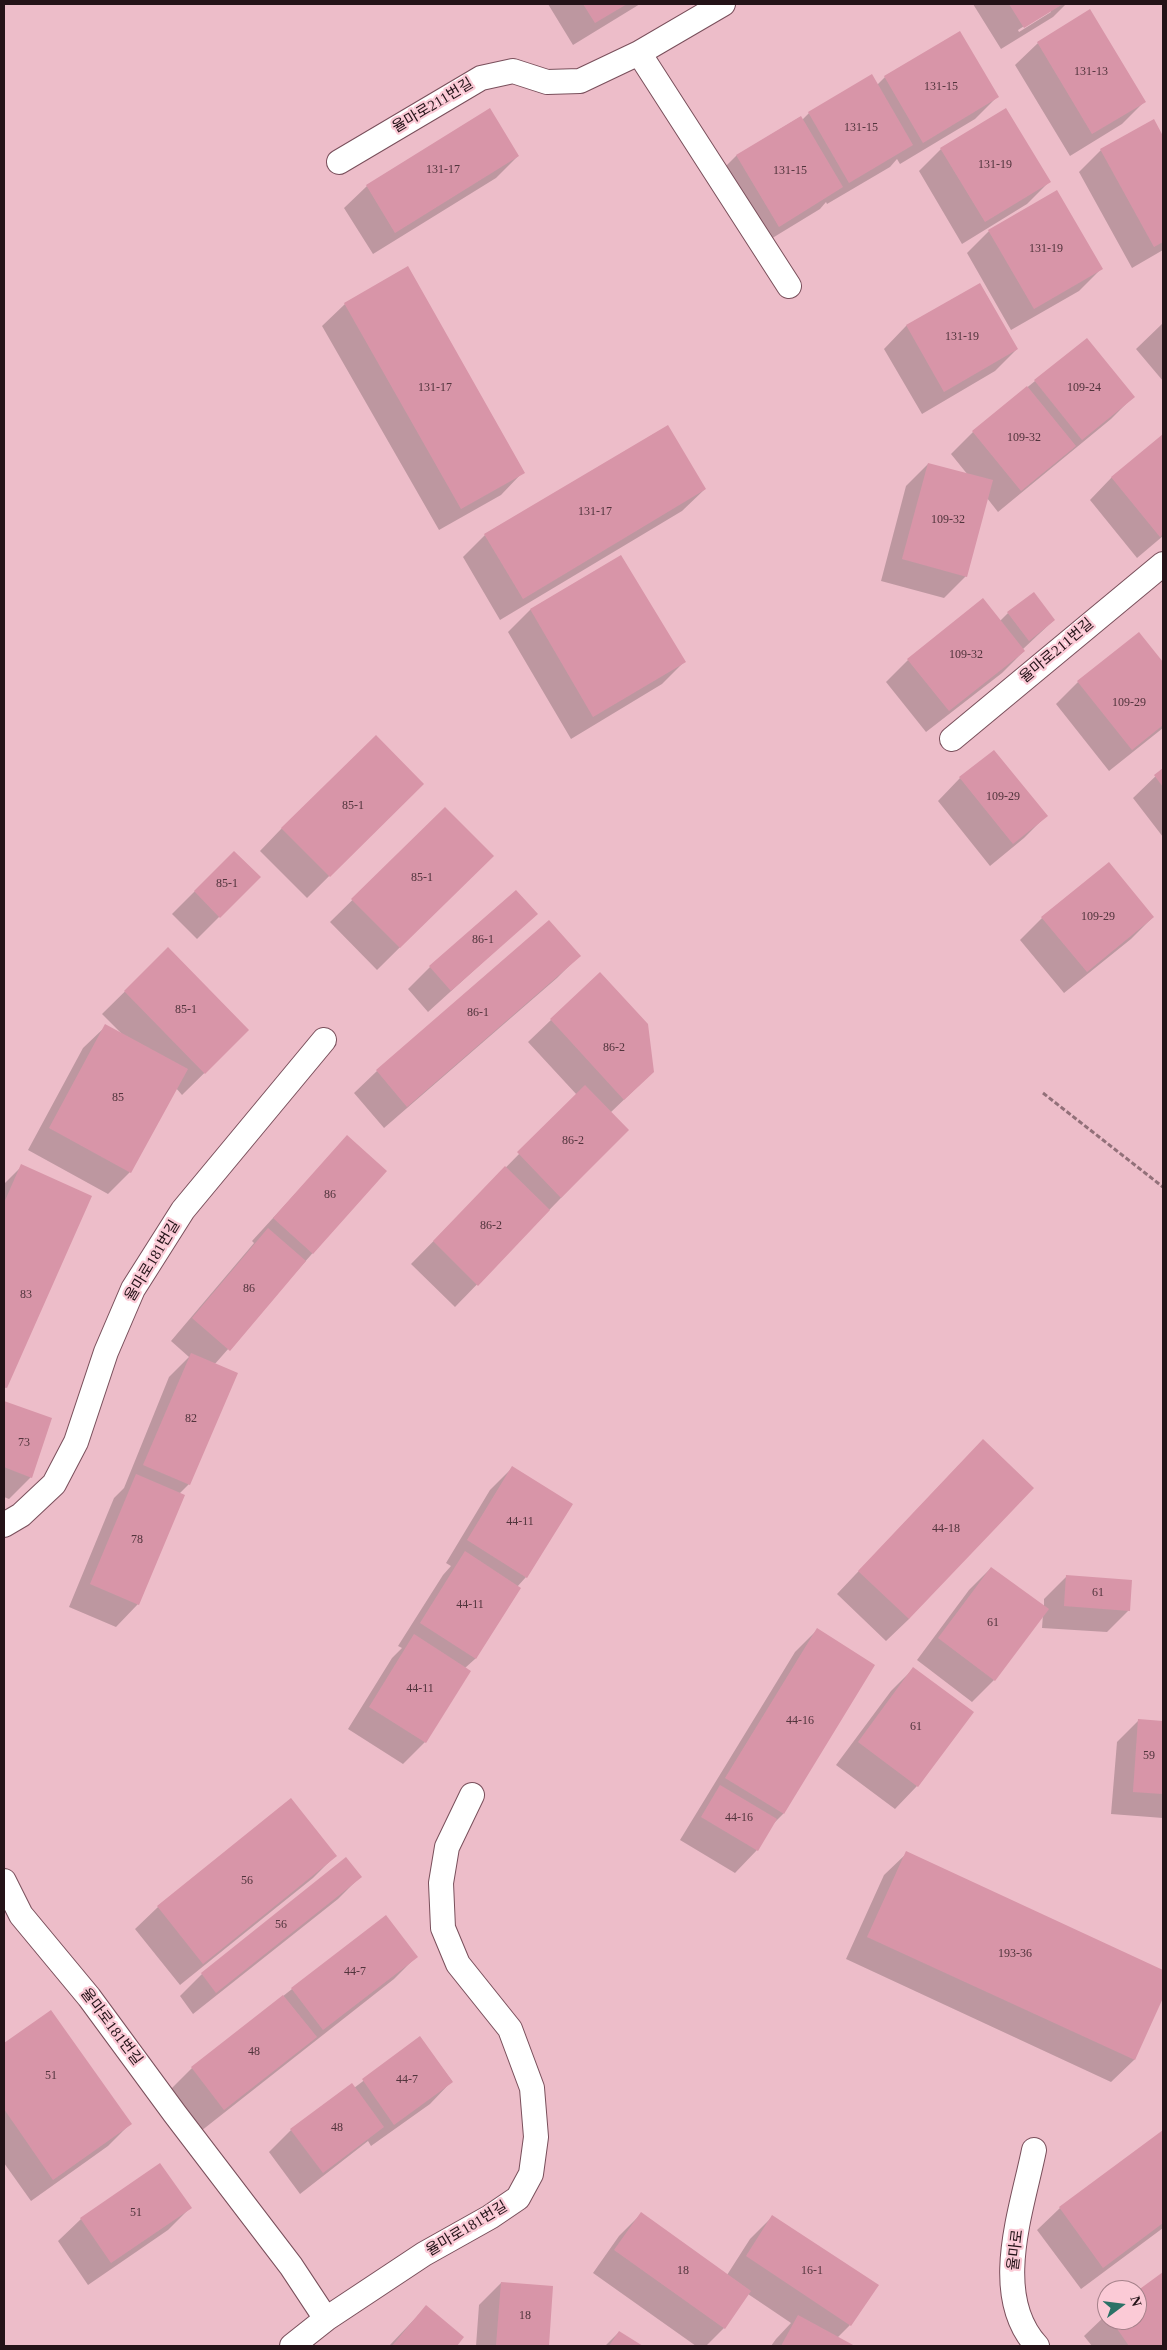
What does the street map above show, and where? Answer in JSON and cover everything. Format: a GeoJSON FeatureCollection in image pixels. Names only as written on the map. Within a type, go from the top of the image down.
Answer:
{"type":"FeatureCollection","features":[{"type":"Feature","properties":{"kind":"lane","name":"율마로211번길"},"geometry":{"type":"LineString","coordinates":[[339,162],[481,78],[513,71],[547,82],[580,82],[639,53],[723,4]]}},
{"type":"Feature","properties":{"kind":"lane"},"geometry":{"type":"LineString","coordinates":[[639,53],[789,286]]}},
{"type":"Feature","properties":{"kind":"lane","name":"율마로211번길"},"geometry":{"type":"LineString","coordinates":[[952,739],[1163,564]]}},
{"type":"Feature","properties":{"kind":"lane","name":"율마로181번길"},"geometry":{"type":"LineString","coordinates":[[4,1525],[21,1515],[54,1484],[76,1442],[106,1352],[133,1288],[183,1210],[324,1040]]}},
{"type":"Feature","properties":{"kind":"lane","name":"율마로181번길"},"geometry":{"type":"LineString","coordinates":[[292,2346],[326,2319],[424,2254],[490,2217],[518,2198],[531,2174],[536,2137],[532,2088],[510,2029],[458,1964],[443,1928],[441,1882],[447,1847],[472,1795]]}},
{"type":"Feature","properties":{"kind":"lane","name":"율마로181번길"},"geometry":{"type":"LineString","coordinates":[[4,1881],[21,1915],[89,1997],[291,2266],[326,2319]]}},
{"type":"Feature","properties":{"kind":"lane","name":"율마로"},"geometry":{"type":"LineString","coordinates":[[1034,2150],[1011,2263],[1014,2302],[1029,2338],[1037,2346]]}},
{"type":"Feature","properties":{"kind":"path"},"geometry":{"type":"LineString","coordinates":[[1043,1093],[1163,1187]]}},
{"type":"Feature","properties":{"kind":"building"},"geometry":{"type":"Polygon","coordinates":[[[583,4],[627,4],[595,23],[583,4]]]}},
{"type":"Feature","properties":{"kind":"building"},"geometry":{"type":"Polygon","coordinates":[[[1009,4],[1063,4],[1024,28],[1009,4]]]}},
{"type":"Feature","properties":{"kind":"building"},"geometry":{"type":"Polygon","coordinates":[[[1090,9],[1146,102],[1092,134],[1037,42],[1090,9]]]}},
{"type":"Feature","properties":{"kind":"building"},"geometry":{"type":"Polygon","coordinates":[[[960,31],[999,97],[923,143],[884,76],[960,31]]]}},
{"type":"Feature","properties":{"kind":"building"},"geometry":{"type":"Polygon","coordinates":[[[872,74],[913,145],[849,183],[808,112],[872,74]]]}},
{"type":"Feature","properties":{"kind":"building"},"geometry":{"type":"Polygon","coordinates":[[[490,108],[519,156],[395,233],[366,185],[490,108]]]}},
{"type":"Feature","properties":{"kind":"building"},"geometry":{"type":"Polygon","coordinates":[[[1006,108],[1051,182],[985,222],[940,148],[1006,108]]]}},
{"type":"Feature","properties":{"kind":"building"},"geometry":{"type":"Polygon","coordinates":[[[801,116],[843,187],[779,227],[736,155],[801,116]]]}},
{"type":"Feature","properties":{"kind":"building"},"geometry":{"type":"Polygon","coordinates":[[[1154,119],[1163,136],[1163,242],[1154,247],[1100,149],[1154,119]]]}},
{"type":"Feature","properties":{"kind":"building"},"geometry":{"type":"Polygon","coordinates":[[[1057,190],[1103,269],[1034,309],[988,230],[1057,190]]]}},
{"type":"Feature","properties":{"kind":"building"},"geometry":{"type":"Polygon","coordinates":[[[408,266],[525,473],[461,509],[344,303],[408,266]]]}},
{"type":"Feature","properties":{"kind":"building"},"geometry":{"type":"Polygon","coordinates":[[[980,283],[1018,349],[944,392],[906,325],[980,283]]]}},
{"type":"Feature","properties":{"kind":"building"},"geometry":{"type":"Polygon","coordinates":[[[1087,338],[1135,397],[1082,440],[1034,380],[1087,338]]]}},
{"type":"Feature","properties":{"kind":"building"},"geometry":{"type":"Polygon","coordinates":[[[1027,386],[1076,446],[1021,491],[972,431],[1027,386]]]}},
{"type":"Feature","properties":{"kind":"building"},"geometry":{"type":"Polygon","coordinates":[[[668,425],[706,489],[523,599],[484,534],[668,425]]]}},
{"type":"Feature","properties":{"kind":"building"},"geometry":{"type":"Polygon","coordinates":[[[1163,434],[1163,534],[1160,537],[1111,477],[1163,434]]]}},
{"type":"Feature","properties":{"kind":"building"},"geometry":{"type":"Polygon","coordinates":[[[928,463],[993,480],[967,577],[902,559],[928,463]]]}},
{"type":"Feature","properties":{"kind":"building"},"geometry":{"type":"Polygon","coordinates":[[[621,555],[686,662],[593,717],[530,609],[621,555]]]}},
{"type":"Feature","properties":{"kind":"building"},"geometry":{"type":"Polygon","coordinates":[[[1034,592],[1055,620],[1029,641],[1007,612],[1034,592]]]}},
{"type":"Feature","properties":{"kind":"building"},"geometry":{"type":"Polygon","coordinates":[[[983,598],[1025,651],[949,711],[907,659],[983,598]]]}},
{"type":"Feature","properties":{"kind":"building"},"geometry":{"type":"Polygon","coordinates":[[[1139,632],[1163,662],[1163,725],[1132,750],[1077,681],[1139,632]]]}},
{"type":"Feature","properties":{"kind":"building"},"geometry":{"type":"Polygon","coordinates":[[[376,735],[424,784],[330,877],[281,828],[376,735]]]}},
{"type":"Feature","properties":{"kind":"building"},"geometry":{"type":"Polygon","coordinates":[[[994,750],[1048,816],[1013,844],[959,777],[994,750]]]}},
{"type":"Feature","properties":{"kind":"building"},"geometry":{"type":"Polygon","coordinates":[[[1163,768],[1163,787],[1154,775],[1163,768]]]}},
{"type":"Feature","properties":{"kind":"building"},"geometry":{"type":"Polygon","coordinates":[[[445,807],[494,856],[400,948],[351,899],[445,807]]]}},
{"type":"Feature","properties":{"kind":"building"},"geometry":{"type":"Polygon","coordinates":[[[234,851],[261,877],[220,918],[194,891],[234,851]]]}},
{"type":"Feature","properties":{"kind":"building"},"geometry":{"type":"Polygon","coordinates":[[[1109,862],[1154,917],[1087,972],[1041,917],[1109,862]]]}},
{"type":"Feature","properties":{"kind":"building"},"geometry":{"type":"Polygon","coordinates":[[[516,890],[538,914],[451,991],[429,966],[516,890]]]}},
{"type":"Feature","properties":{"kind":"building"},"geometry":{"type":"Polygon","coordinates":[[[549,920],[581,956],[407,1107],[376,1070],[549,920]]]}},
{"type":"Feature","properties":{"kind":"building"},"geometry":{"type":"Polygon","coordinates":[[[168,947],[249,1030],[205,1074],[124,991],[168,947]]]}},
{"type":"Feature","properties":{"kind":"building"},"geometry":{"type":"Polygon","coordinates":[[[600,972],[648,1024],[654,1072],[624,1100],[550,1019],[600,972]]]}},
{"type":"Feature","properties":{"kind":"building"},"geometry":{"type":"Polygon","coordinates":[[[105,1024],[188,1069],[131,1173],[49,1128],[105,1024]]]}},
{"type":"Feature","properties":{"kind":"building"},"geometry":{"type":"Polygon","coordinates":[[[585,1085],[629,1130],[561,1198],[517,1152],[585,1085]]]}},
{"type":"Feature","properties":{"kind":"building"},"geometry":{"type":"Polygon","coordinates":[[[347,1135],[387,1171],[313,1254],[273,1218],[347,1135]]]}},
{"type":"Feature","properties":{"kind":"building"},"geometry":{"type":"Polygon","coordinates":[[[21,1164],[92,1196],[7,1388],[4,1387],[4,1203],[21,1164]]]}},
{"type":"Feature","properties":{"kind":"building"},"geometry":{"type":"Polygon","coordinates":[[[505,1166],[550,1210],[478,1286],[433,1241],[505,1166]]]}},
{"type":"Feature","properties":{"kind":"building"},"geometry":{"type":"Polygon","coordinates":[[[268,1228],[306,1261],[230,1351],[192,1318],[268,1228]]]}},
{"type":"Feature","properties":{"kind":"building"},"geometry":{"type":"Polygon","coordinates":[[[191,1353],[238,1373],[190,1485],[143,1465],[191,1353]]]}},
{"type":"Feature","properties":{"kind":"building"},"geometry":{"type":"Polygon","coordinates":[[[4,1401],[52,1418],[32,1478],[4,1467],[4,1401]]]}},
{"type":"Feature","properties":{"kind":"building"},"geometry":{"type":"Polygon","coordinates":[[[983,1439],[1034,1488],[909,1619],[858,1571],[983,1439]]]}},
{"type":"Feature","properties":{"kind":"building"},"geometry":{"type":"Polygon","coordinates":[[[512,1466],[573,1504],[527,1578],[467,1540],[512,1466]]]}},
{"type":"Feature","properties":{"kind":"building"},"geometry":{"type":"Polygon","coordinates":[[[136,1474],[185,1495],[139,1605],[90,1584],[136,1474]]]}},
{"type":"Feature","properties":{"kind":"building"},"geometry":{"type":"Polygon","coordinates":[[[465,1551],[521,1588],[476,1659],[420,1623],[465,1551]]]}},
{"type":"Feature","properties":{"kind":"building"},"geometry":{"type":"Polygon","coordinates":[[[991,1567],[1049,1609],[995,1681],[938,1638],[991,1567]]]}},
{"type":"Feature","properties":{"kind":"building"},"geometry":{"type":"Polygon","coordinates":[[[1066,1575],[1132,1580],[1130,1611],[1064,1606],[1066,1575]]]}},
{"type":"Feature","properties":{"kind":"building"},"geometry":{"type":"Polygon","coordinates":[[[817,1628],[875,1665],[784,1814],[725,1778],[817,1628]]]}},
{"type":"Feature","properties":{"kind":"building"},"geometry":{"type":"Polygon","coordinates":[[[414,1634],[471,1671],[426,1743],[369,1707],[414,1634]]]}},
{"type":"Feature","properties":{"kind":"building"},"geometry":{"type":"Polygon","coordinates":[[[913,1667],[974,1712],[918,1787],[858,1742],[913,1667]]]}},
{"type":"Feature","properties":{"kind":"building"},"geometry":{"type":"Polygon","coordinates":[[[1138,1719],[1163,1721],[1163,1794],[1133,1792],[1138,1719]]]}},
{"type":"Feature","properties":{"kind":"building"},"geometry":{"type":"Polygon","coordinates":[[[720,1785],[777,1819],[758,1851],[701,1817],[720,1785]]]}},
{"type":"Feature","properties":{"kind":"building"},"geometry":{"type":"Polygon","coordinates":[[[291,1798],[337,1856],[203,1964],[157,1906],[291,1798]]]}},
{"type":"Feature","properties":{"kind":"building"},"geometry":{"type":"Polygon","coordinates":[[[906,1851],[1163,1970],[1163,1998],[1135,2060],[867,1937],[906,1851]]]}},
{"type":"Feature","properties":{"kind":"building"},"geometry":{"type":"Polygon","coordinates":[[[346,1857],[362,1877],[216,1993],[201,1973],[346,1857]]]}},
{"type":"Feature","properties":{"kind":"building"},"geometry":{"type":"Polygon","coordinates":[[[386,1915],[418,1957],[323,2030],[291,1988],[386,1915]]]}},
{"type":"Feature","properties":{"kind":"building"},"geometry":{"type":"Polygon","coordinates":[[[283,1995],[317,2037],[224,2110],[191,2067],[283,1995]]]}},
{"type":"Feature","properties":{"kind":"building"},"geometry":{"type":"Polygon","coordinates":[[[51,2010],[132,2124],[53,2180],[4,2109],[4,2043],[51,2010]]]}},
{"type":"Feature","properties":{"kind":"building"},"geometry":{"type":"Polygon","coordinates":[[[420,2036],[453,2082],[394,2125],[362,2079],[420,2036]]]}},
{"type":"Feature","properties":{"kind":"building"},"geometry":{"type":"Polygon","coordinates":[[[352,2083],[384,2127],[323,2173],[290,2129],[352,2083]]]}},
{"type":"Feature","properties":{"kind":"building"},"geometry":{"type":"Polygon","coordinates":[[[1163,2130],[1163,2223],[1103,2268],[1059,2207],[1163,2130]]]}},
{"type":"Feature","properties":{"kind":"building"},"geometry":{"type":"Polygon","coordinates":[[[160,2163],[192,2208],[111,2263],[80,2218],[160,2163]]]}},
{"type":"Feature","properties":{"kind":"building"},"geometry":{"type":"Polygon","coordinates":[[[641,2212],[751,2291],[725,2329],[614,2250],[641,2212]]]}},
{"type":"Feature","properties":{"kind":"building"},"geometry":{"type":"Polygon","coordinates":[[[772,2215],[879,2285],[851,2326],[746,2256],[772,2215]]]}},
{"type":"Feature","properties":{"kind":"building"},"geometry":{"type":"Polygon","coordinates":[[[1163,2272],[1163,2346],[1129,2346],[1118,2330],[1147,2330],[1147,2284],[1163,2272]]]}},
{"type":"Feature","properties":{"kind":"building"},"geometry":{"type":"Polygon","coordinates":[[[501,2282],[553,2286],[549,2346],[496,2346],[501,2282]]]}},
{"type":"Feature","properties":{"kind":"building"},"geometry":{"type":"Polygon","coordinates":[[[426,2305],[464,2337],[457,2346],[392,2346],[426,2305]]]}},
{"type":"Feature","properties":{"kind":"building"},"geometry":{"type":"Polygon","coordinates":[[[798,2315],[855,2346],[781,2346],[798,2315]]]}},
{"type":"Feature","properties":{"kind":"building"},"geometry":{"type":"Polygon","coordinates":[[[619,2331],[643,2346],[609,2346],[619,2331]]]}}]}
